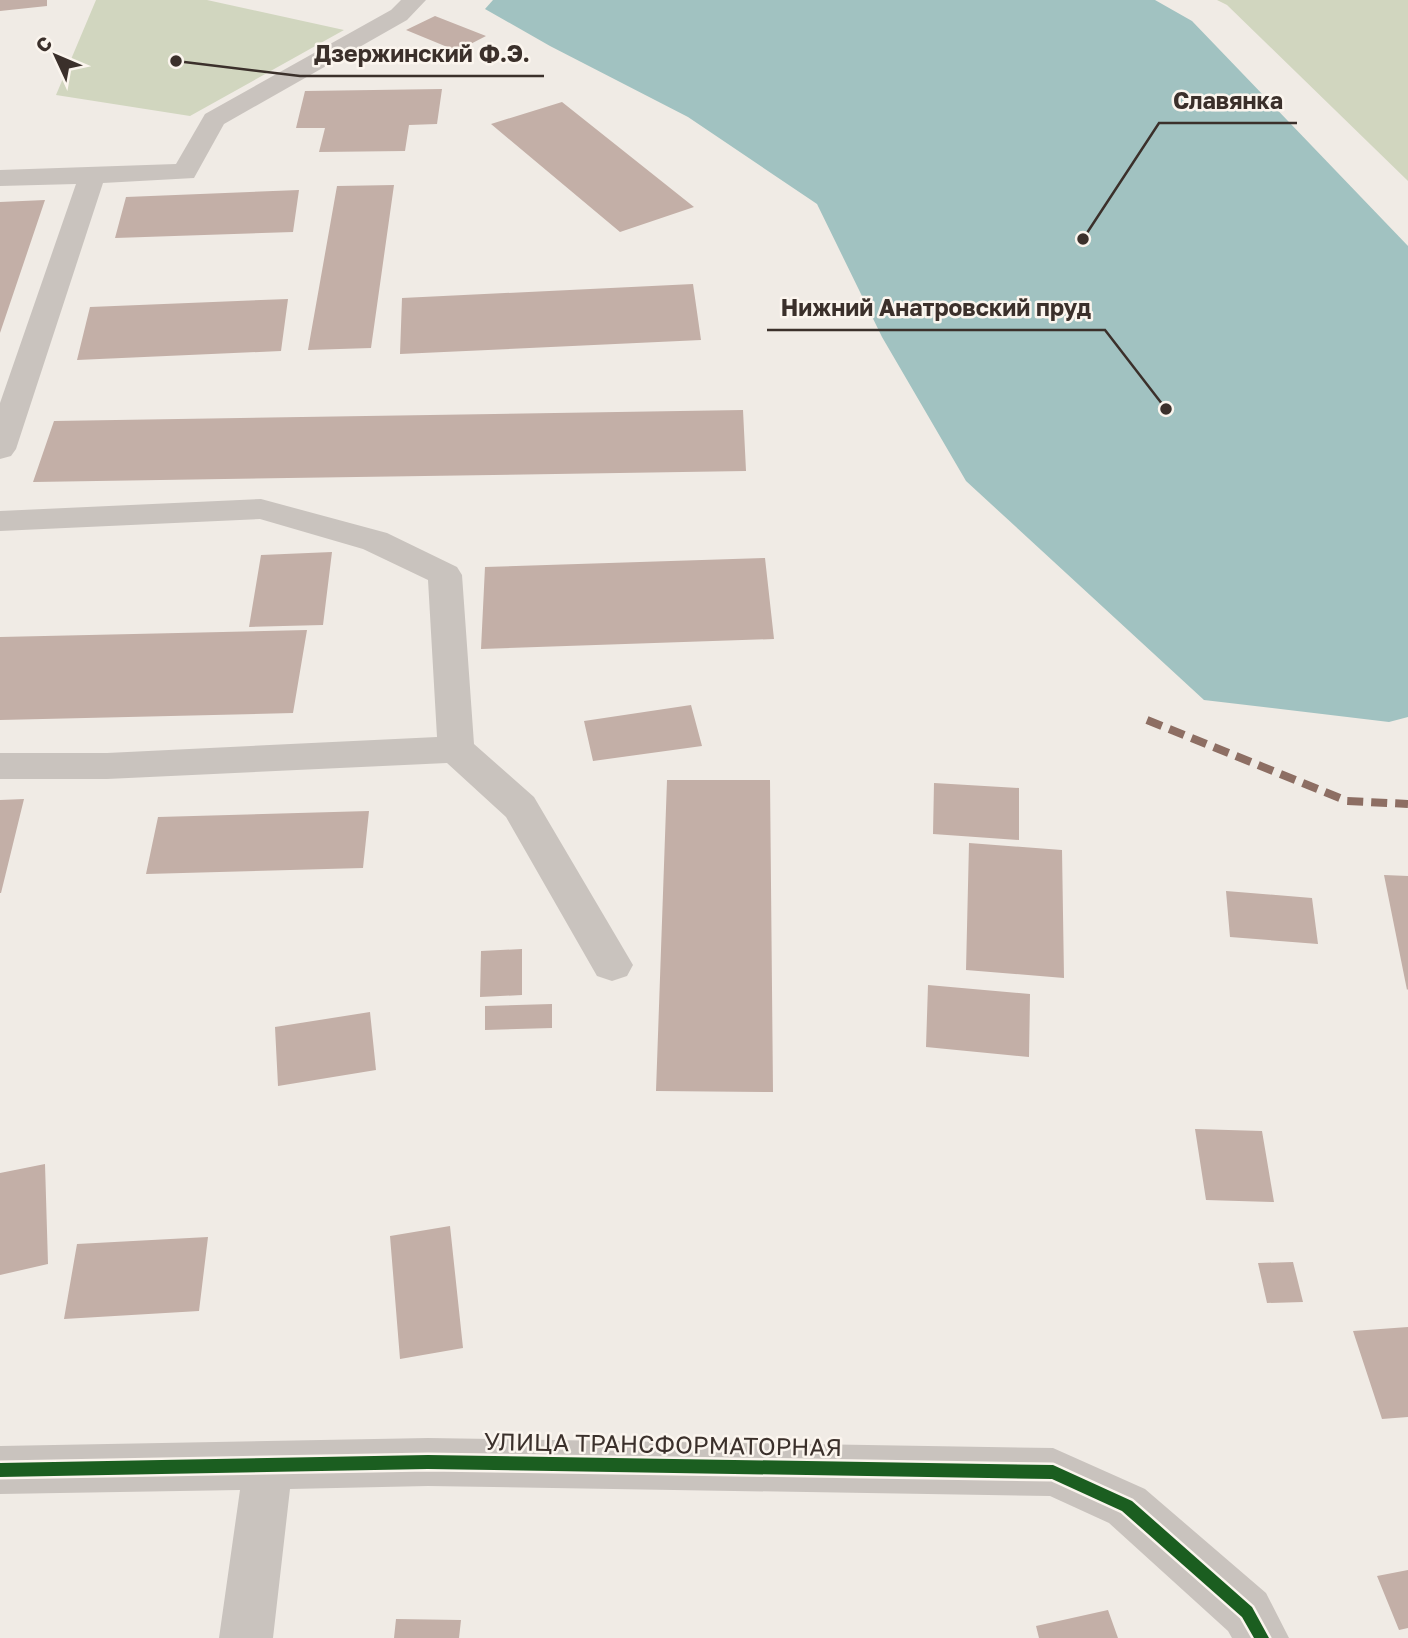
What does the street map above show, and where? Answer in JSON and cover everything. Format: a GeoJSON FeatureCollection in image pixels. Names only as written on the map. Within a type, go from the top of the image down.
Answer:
{"type":"FeatureCollection","features":[{"type":"Feature","properties":{"kind":"street"},"geometry":{"type":"LineString","coordinates":[[0,178],[185,172],[214,118],[399,15],[414,0]]}},
{"type":"Feature","properties":{"kind":"street"},"geometry":{"type":"LineString","coordinates":[[0,449],[92,175]]}},
{"type":"Feature","properties":{"kind":"street"},"geometry":{"type":"LineString","coordinates":[[0,521],[261,509],[375,541],[445,575],[456,749],[520,807],[612,965]]}},
{"type":"Feature","properties":{"kind":"street"},"geometry":{"type":"LineString","coordinates":[[0,765],[107,766],[456,749]]}},
{"type":"Feature","properties":{"kind":"street","name":"УЛИЦА ТРАНСФОРМАТОРНАЯ"},"geometry":{"type":"LineString","coordinates":[[0,1470],[428,1462],[1053,1472],[1127,1506],[1248,1612],[1262,1638]]}},
{"type":"Feature","properties":{"kind":"street"},"geometry":{"type":"LineString","coordinates":[[246,1638],[268,1466]]}},
{"type":"Feature","properties":{"kind":"green space"},"geometry":{"type":"Polygon","coordinates":[[[96,0],[207,0],[344,30],[190,116],[56,95],[96,0]]]}},
{"type":"Feature","properties":{"kind":"green space"},"geometry":{"type":"Polygon","coordinates":[[[1217,0],[1408,0],[1408,181],[1227,5],[1217,0]]]}},
{"type":"Feature","properties":{"kind":"water"},"geometry":{"type":"Polygon","coordinates":[[[493,0],[1155,0],[1192,21],[1408,246],[1408,717],[1389,722],[1204,700],[966,481],[882,337],[817,204],[688,117],[550,46],[485,9],[493,0]]]}},
{"type":"Feature","properties":{"kind":"building"},"geometry":{"type":"Polygon","coordinates":[[[0,0],[47,0],[47,6],[0,11],[0,0]]]}},
{"type":"Feature","properties":{"kind":"building"},"geometry":{"type":"Polygon","coordinates":[[[435,16],[486,36],[457,51],[406,30],[435,16]]]}},
{"type":"Feature","properties":{"kind":"building"},"geometry":{"type":"Polygon","coordinates":[[[442,89],[437,124],[409,125],[405,151],[319,152],[325,128],[296,128],[305,91],[442,89]]]}},
{"type":"Feature","properties":{"kind":"building"},"geometry":{"type":"Polygon","coordinates":[[[562,102],[694,207],[620,232],[491,124],[562,102]]]}},
{"type":"Feature","properties":{"kind":"building"},"geometry":{"type":"Polygon","coordinates":[[[394,185],[371,348],[308,350],[337,186],[394,185]]]}},
{"type":"Feature","properties":{"kind":"building"},"geometry":{"type":"Polygon","coordinates":[[[299,190],[293,232],[115,238],[126,197],[299,190]]]}},
{"type":"Feature","properties":{"kind":"building"},"geometry":{"type":"Polygon","coordinates":[[[45,200],[0,333],[0,202],[45,200]]]}},
{"type":"Feature","properties":{"kind":"building"},"geometry":{"type":"Polygon","coordinates":[[[693,284],[701,340],[400,354],[402,298],[693,284]]]}},
{"type":"Feature","properties":{"kind":"building"},"geometry":{"type":"Polygon","coordinates":[[[288,299],[281,351],[77,360],[90,307],[288,299]]]}},
{"type":"Feature","properties":{"kind":"building"},"geometry":{"type":"Polygon","coordinates":[[[743,410],[746,471],[33,482],[54,421],[743,410]]]}},
{"type":"Feature","properties":{"kind":"building"},"geometry":{"type":"Polygon","coordinates":[[[332,552],[323,625],[249,627],[261,555],[332,552]]]}},
{"type":"Feature","properties":{"kind":"building"},"geometry":{"type":"Polygon","coordinates":[[[765,558],[774,639],[481,649],[485,567],[765,558]]]}},
{"type":"Feature","properties":{"kind":"building"},"geometry":{"type":"Polygon","coordinates":[[[307,630],[293,713],[0,720],[0,637],[307,630]]]}},
{"type":"Feature","properties":{"kind":"building"},"geometry":{"type":"Polygon","coordinates":[[[691,705],[702,746],[593,761],[584,721],[691,705]]]}},
{"type":"Feature","properties":{"kind":"building"},"geometry":{"type":"Polygon","coordinates":[[[667,780],[770,780],[773,1092],[656,1091],[667,780]]]}},
{"type":"Feature","properties":{"kind":"building"},"geometry":{"type":"Polygon","coordinates":[[[934,783],[1019,788],[1019,840],[933,834],[934,783]]]}},
{"type":"Feature","properties":{"kind":"building"},"geometry":{"type":"Polygon","coordinates":[[[24,799],[1,893],[0,893],[0,800],[24,799]]]}},
{"type":"Feature","properties":{"kind":"building"},"geometry":{"type":"Polygon","coordinates":[[[369,811],[363,868],[146,874],[158,817],[369,811]]]}},
{"type":"Feature","properties":{"kind":"building"},"geometry":{"type":"Polygon","coordinates":[[[969,843],[1062,850],[1064,978],[966,970],[969,843]]]}},
{"type":"Feature","properties":{"kind":"building"},"geometry":{"type":"Polygon","coordinates":[[[1384,875],[1408,876],[1407,990],[1384,875]]]}},
{"type":"Feature","properties":{"kind":"building"},"geometry":{"type":"Polygon","coordinates":[[[1226,891],[1312,898],[1318,944],[1230,937],[1226,891]]]}},
{"type":"Feature","properties":{"kind":"building"},"geometry":{"type":"Polygon","coordinates":[[[522,949],[522,995],[480,997],[481,951],[522,949]]]}},
{"type":"Feature","properties":{"kind":"building"},"geometry":{"type":"Polygon","coordinates":[[[928,985],[1030,994],[1029,1057],[926,1047],[928,985]]]}},
{"type":"Feature","properties":{"kind":"building"},"geometry":{"type":"Polygon","coordinates":[[[552,1004],[552,1028],[485,1030],[485,1006],[552,1004]]]}},
{"type":"Feature","properties":{"kind":"building"},"geometry":{"type":"Polygon","coordinates":[[[370,1012],[376,1070],[278,1086],[275,1027],[370,1012]]]}},
{"type":"Feature","properties":{"kind":"building"},"geometry":{"type":"Polygon","coordinates":[[[1195,1129],[1262,1131],[1274,1202],[1206,1200],[1195,1129]]]}},
{"type":"Feature","properties":{"kind":"building"},"geometry":{"type":"Polygon","coordinates":[[[45,1164],[48,1264],[0,1275],[0,1173],[45,1164]]]}},
{"type":"Feature","properties":{"kind":"building"},"geometry":{"type":"Polygon","coordinates":[[[450,1226],[463,1348],[400,1359],[390,1236],[450,1226]]]}},
{"type":"Feature","properties":{"kind":"building"},"geometry":{"type":"Polygon","coordinates":[[[208,1237],[199,1311],[64,1319],[77,1244],[208,1237]]]}},
{"type":"Feature","properties":{"kind":"building"},"geometry":{"type":"Polygon","coordinates":[[[1293,1262],[1303,1302],[1267,1303],[1258,1263],[1293,1262]]]}},
{"type":"Feature","properties":{"kind":"building"},"geometry":{"type":"Polygon","coordinates":[[[1408,1327],[1408,1417],[1382,1419],[1353,1331],[1408,1327]]]}},
{"type":"Feature","properties":{"kind":"building"},"geometry":{"type":"Polygon","coordinates":[[[1408,1570],[1408,1628],[1399,1630],[1377,1576],[1408,1570]]]}},
{"type":"Feature","properties":{"kind":"building"},"geometry":{"type":"Polygon","coordinates":[[[1108,1610],[1118,1638],[1039,1638],[1036,1626],[1108,1610]]]}},
{"type":"Feature","properties":{"kind":"building"},"geometry":{"type":"Polygon","coordinates":[[[396,1619],[461,1620],[459,1638],[394,1638],[396,1619]]]}},
{"type":"Feature","properties":{"kind":"marked path"},"geometry":{"type":"LineString","coordinates":[[1147,720],[1347,801],[1408,804]]}},
{"type":"Feature","properties":{"kind":"cycle path"},"geometry":{"type":"LineString","coordinates":[[0,1470],[428,1462],[1053,1472],[1127,1506],[1247,1612],[1262,1638]]}},
{"type":"Feature","properties":{"kind":"place","name":"Дзержинский Ф.Э."},"geometry":{"type":"Point","coordinates":[176,61]}},
{"type":"Feature","properties":{"kind":"place","name":"Славянка"},"geometry":{"type":"Point","coordinates":[1083,239]}},
{"type":"Feature","properties":{"kind":"place","name":"Нижний Анатровский пруд"},"geometry":{"type":"Point","coordinates":[1166,409]}}]}
